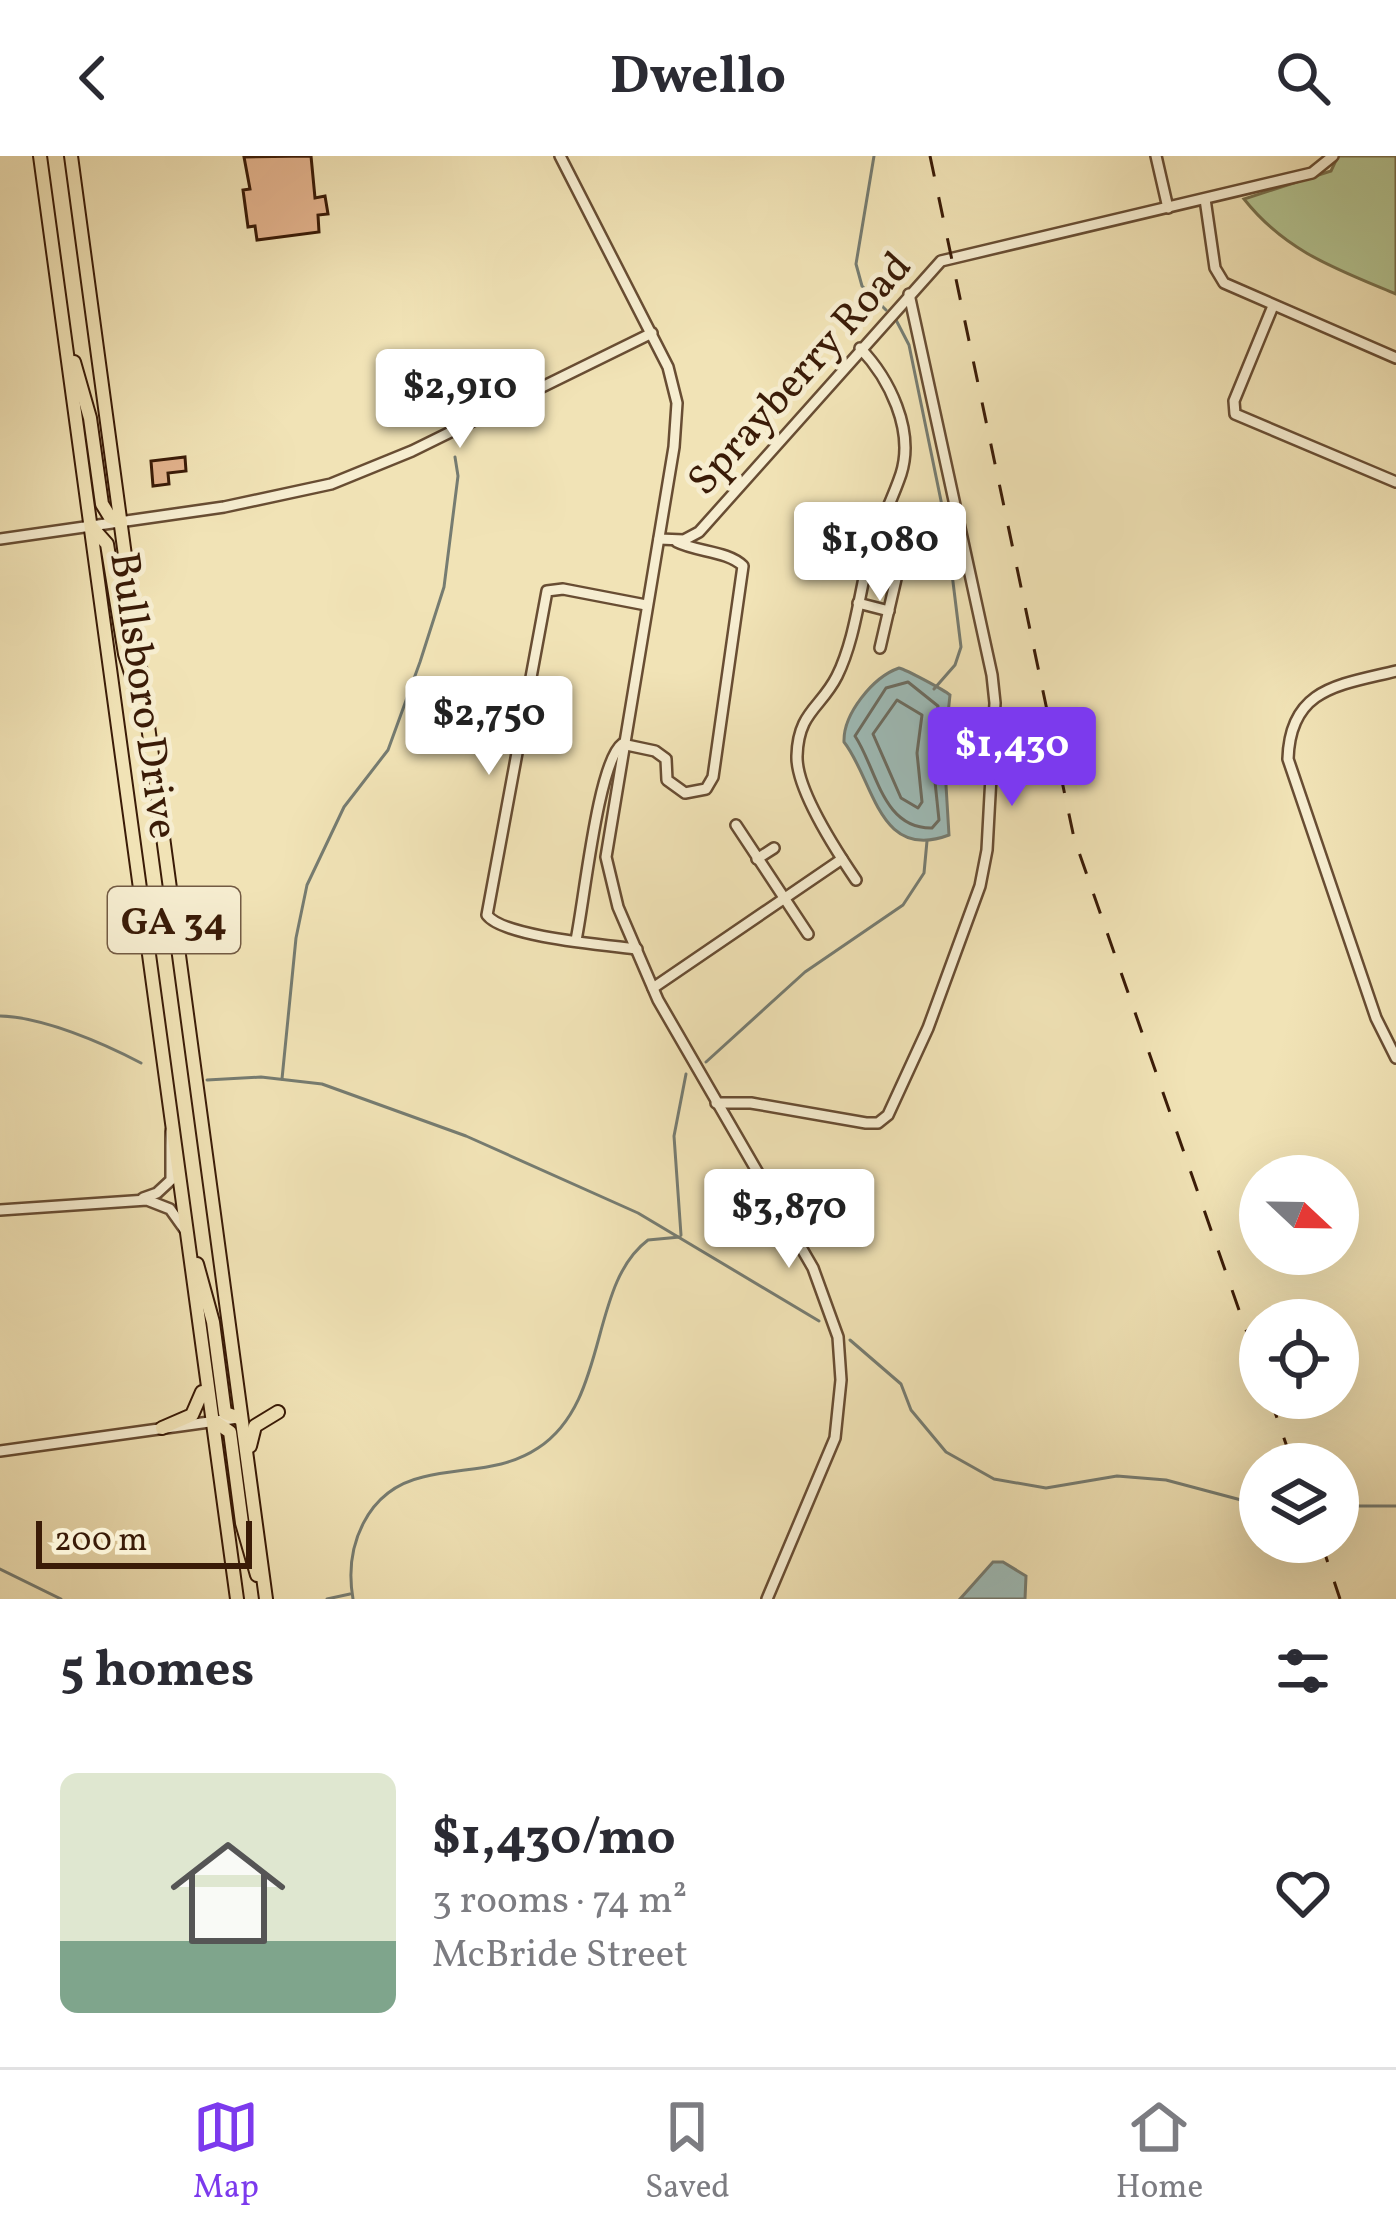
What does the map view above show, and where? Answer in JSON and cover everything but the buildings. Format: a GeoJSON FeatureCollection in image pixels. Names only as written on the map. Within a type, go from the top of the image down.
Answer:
{"type":"FeatureCollection","features":[{"type":"Feature","properties":{"kind":"main road","name":"Bullsboro Drive"},"geometry":{"type":"LineString","coordinates":[[40,156],[237,1599]]}},
{"type":"Feature","properties":{"kind":"main road","name":"Bullsboro Drive"},"geometry":{"type":"LineString","coordinates":[[71,156],[266,1599]]}},
{"type":"Feature","properties":{"kind":"main road"},"geometry":{"type":"LineString","coordinates":[[66,343],[90,418],[102,504],[107,514],[121,522]]}},
{"type":"Feature","properties":{"kind":"main road"},"geometry":{"type":"LineString","coordinates":[[90,525],[107,544],[125,654],[149,728]]}},
{"type":"Feature","properties":{"kind":"main road"},"geometry":{"type":"LineString","coordinates":[[186,1230],[213,1322],[225,1413],[240,1418]]}},
{"type":"Feature","properties":{"kind":"main road"},"geometry":{"type":"LineString","coordinates":[[162,1428],[185,1419],[200,1405],[202,1349]]}},
{"type":"Feature","properties":{"kind":"main road"},"geometry":{"type":"LineString","coordinates":[[250,1489],[251,1433],[278,1412]]}},
{"type":"Feature","properties":{"kind":"main road"},"geometry":{"type":"LineString","coordinates":[[213,1421],[230,1432],[242,1523],[266,1599]]}},
{"type":"Feature","properties":{"kind":"street"},"geometry":{"type":"LineString","coordinates":[[560,156],[652,333],[668,367],[677,403],[606,857],[618,907],[653,988],[813,1268],[838,1337],[841,1380],[835,1438],[766,1599]]}},
{"type":"Feature","properties":{"kind":"street"},"geometry":{"type":"LineString","coordinates":[[1156,156],[1168,208]]}},
{"type":"Feature","properties":{"kind":"street","name":"Sprayberry Road"},"geometry":{"type":"LineString","coordinates":[[659,539],[674,541],[698,532],[716,515],[908,294],[932,268],[952,256],[1312,173],[1333,156]]}},
{"type":"Feature","properties":{"kind":"street"},"geometry":{"type":"LineString","coordinates":[[1204,199],[1217,274],[1230,288],[1396,358]]}},
{"type":"Feature","properties":{"kind":"street"},"geometry":{"type":"LineString","coordinates":[[716,1103],[751,1102],[878,1124],[888,1115],[928,1028],[980,886],[988,836],[995,703],[992,675],[908,294]]}},
{"type":"Feature","properties":{"kind":"street"},"geometry":{"type":"LineString","coordinates":[[1273,306],[1234,401],[1239,418],[1396,482]]}},
{"type":"Feature","properties":{"kind":"street"},"geometry":{"type":"LineString","coordinates":[[0,538],[224,507],[370,470],[652,333]]}},
{"type":"Feature","properties":{"kind":"street"},"geometry":{"type":"LineString","coordinates":[[856,880],[805,788],[797,757],[811,706],[838,674],[876,531],[904,460],[887,378],[860,348]]}},
{"type":"Feature","properties":{"kind":"street"},"geometry":{"type":"LineString","coordinates":[[577,940],[599,796],[612,751],[622,744],[664,755],[667,780],[676,789],[695,794],[713,777],[743,585],[739,561],[674,541]]}},
{"type":"Feature","properties":{"kind":"street"},"geometry":{"type":"LineString","coordinates":[[880,648],[896,579]]}},
{"type":"Feature","properties":{"kind":"street"},"geometry":{"type":"LineString","coordinates":[[637,950],[495,924],[487,915],[548,591],[563,589],[646,605]]}},
{"type":"Feature","properties":{"kind":"street"},"geometry":{"type":"LineString","coordinates":[[857,603],[889,611]]}},
{"type":"Feature","properties":{"kind":"street"},"geometry":{"type":"LineString","coordinates":[[1396,671],[1320,692],[1307,701],[1296,717],[1288,759],[1376,1018],[1396,1058]]}},
{"type":"Feature","properties":{"kind":"street"},"geometry":{"type":"LineString","coordinates":[[736,825],[808,934]]}},
{"type":"Feature","properties":{"kind":"street"},"geometry":{"type":"LineString","coordinates":[[757,859],[774,848]]}},
{"type":"Feature","properties":{"kind":"street"},"geometry":{"type":"LineString","coordinates":[[653,988],[842,859]]}},
{"type":"Feature","properties":{"kind":"street"},"geometry":{"type":"LineString","coordinates":[[131,1201],[157,1193],[171,1180],[168,1145],[172,1125]]}},
{"type":"Feature","properties":{"kind":"street"},"geometry":{"type":"LineString","coordinates":[[0,1210],[147,1200],[170,1209],[186,1230]]}},
{"type":"Feature","properties":{"kind":"street"},"geometry":{"type":"LineString","coordinates":[[0,1451],[240,1418]]}},
{"type":"Feature","properties":{"kind":"green space"},"geometry":{"type":"Polygon","coordinates":[[[1338,156],[1396,156],[1396,294],[1294,245],[1244,199],[1331,171],[1338,156]]]}},
{"type":"Feature","properties":{"kind":"water"},"geometry":{"type":"Polygon","coordinates":[[[899,668],[950,695],[944,752],[949,835],[925,840],[907,837],[892,827],[844,742],[861,698],[879,679],[899,668]]]}},
{"type":"Feature","properties":{"kind":"water"},"geometry":{"type":"Polygon","coordinates":[[[993,1562],[1003,1562],[1026,1576],[1025,1599],[960,1599],[993,1562]]]}},
{"type":"Feature","properties":{"kind":"waterway"},"geometry":{"type":"LineString","coordinates":[[874,156],[856,264],[862,286],[886,310]]}},
{"type":"Feature","properties":{"kind":"waterway"},"geometry":{"type":"LineString","coordinates":[[895,318],[909,345],[946,525],[961,647],[955,665],[934,689]]}},
{"type":"Feature","properties":{"kind":"waterway"},"geometry":{"type":"LineString","coordinates":[[282,1079],[296,938],[307,885],[344,807],[388,750],[420,662],[444,587],[458,476],[455,457]]}},
{"type":"Feature","properties":{"kind":"waterway"},"geometry":{"type":"LineString","coordinates":[[706,1062],[805,972],[903,905],[924,873],[927,841]]}},
{"type":"Feature","properties":{"kind":"waterway"},"geometry":{"type":"LineString","coordinates":[[0,1016],[53,1026],[141,1063]]}},
{"type":"Feature","properties":{"kind":"waterway"},"geometry":{"type":"LineString","coordinates":[[681,1235],[674,1136],[686,1074]]}},
{"type":"Feature","properties":{"kind":"waterway"},"geometry":{"type":"LineString","coordinates":[[207,1080],[261,1077],[322,1084],[466,1136],[638,1213],[819,1321]]}},
{"type":"Feature","properties":{"kind":"waterway"},"geometry":{"type":"LineString","coordinates":[[353,1599],[356,1541],[373,1508],[403,1484],[496,1465],[538,1448],[561,1427],[577,1402],[616,1285],[629,1260],[648,1240],[680,1237]]}},
{"type":"Feature","properties":{"kind":"waterway"},"geometry":{"type":"LineString","coordinates":[[850,1340],[901,1384],[911,1410],[946,1452],[994,1479],[1046,1488],[1117,1476],[1166,1480],[1239,1499]]}},
{"type":"Feature","properties":{"kind":"waterway"},"geometry":{"type":"LineString","coordinates":[[1359,1506],[1396,1506]]}},
{"type":"Feature","properties":{"kind":"waterway"},"geometry":{"type":"LineString","coordinates":[[0,1569],[61,1599]]}},
{"type":"Feature","properties":{"kind":"waterway"},"geometry":{"type":"LineString","coordinates":[[327,1599],[350,1594]]}},
{"type":"Feature","properties":{"kind":"railway"},"geometry":{"type":"LineString","coordinates":[[930,156],[1074,838],[1239,1310]]}},
{"type":"Feature","properties":{"kind":"railway"},"geometry":{"type":"LineString","coordinates":[[1277,1419],[1286,1443]]}},
{"type":"Feature","properties":{"kind":"railway"},"geometry":{"type":"LineString","coordinates":[[1328,1563],[1340,1599]]}}]}
